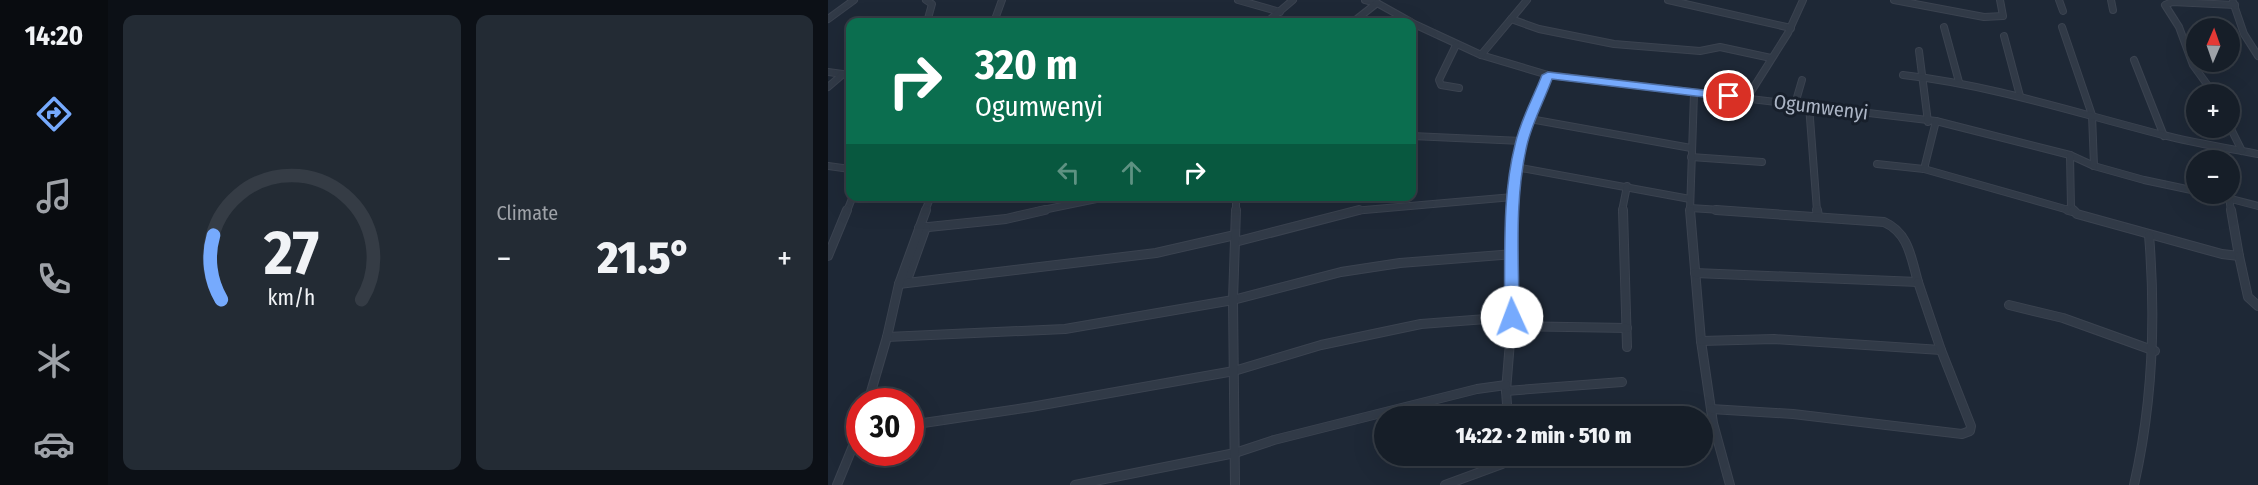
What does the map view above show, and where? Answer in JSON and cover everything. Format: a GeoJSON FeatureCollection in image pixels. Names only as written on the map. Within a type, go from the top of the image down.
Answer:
{"type":"FeatureCollection","features":[{"type":"Feature","properties":{"kind":"street"},"geometry":{"type":"LineString","coordinates":[[828,19],[854,0]]}},
{"type":"Feature","properties":{"kind":"street"},"geometry":{"type":"LineString","coordinates":[[926,0],[932,4],[928,18]]}},
{"type":"Feature","properties":{"kind":"street"},"geometry":{"type":"LineString","coordinates":[[995,18],[1002,0]]}},
{"type":"Feature","properties":{"kind":"street"},"geometry":{"type":"LineString","coordinates":[[1238,0],[1280,12]]}},
{"type":"Feature","properties":{"kind":"street"},"geometry":{"type":"LineString","coordinates":[[1272,18],[1293,0]]}},
{"type":"Feature","properties":{"kind":"street","name":"Ogumwenyi"},"geometry":{"type":"LineString","coordinates":[[1365,0],[1377,3],[1402,18]]}},
{"type":"Feature","properties":{"kind":"street"},"geometry":{"type":"LineString","coordinates":[[1482,55],[1527,0]]}},
{"type":"Feature","properties":{"kind":"street"},"geometry":{"type":"LineString","coordinates":[[1668,0],[1791,28]]}},
{"type":"Feature","properties":{"kind":"street"},"geometry":{"type":"LineString","coordinates":[[1747,98],[1791,28],[1803,0]]}},
{"type":"Feature","properties":{"kind":"street"},"geometry":{"type":"LineString","coordinates":[[1894,0],[1984,17],[2003,16],[2000,0]]}},
{"type":"Feature","properties":{"kind":"street"},"geometry":{"type":"LineString","coordinates":[[2059,0],[2063,11]]}},
{"type":"Feature","properties":{"kind":"street"},"geometry":{"type":"LineString","coordinates":[[2110,0],[2113,10]]}},
{"type":"Feature","properties":{"kind":"street"},"geometry":{"type":"LineString","coordinates":[[2207,84],[2193,65],[2180,27],[2165,5],[2172,2],[2234,3],[2244,34],[2258,56]]}},
{"type":"Feature","properties":{"kind":"street"},"geometry":{"type":"LineString","coordinates":[[1358,18],[1377,3]]}},
{"type":"Feature","properties":{"kind":"street"},"geometry":{"type":"LineString","coordinates":[[1510,20],[1539,29],[1614,44],[1700,51],[1720,47],[1771,58]]}},
{"type":"Feature","properties":{"kind":"street","name":"Ogumwenyi"},"geometry":{"type":"LineString","coordinates":[[1416,25],[1482,55],[1548,75],[1932,121],[2070,155],[2094,166],[2186,189]]}},
{"type":"Feature","properties":{"kind":"street"},"geometry":{"type":"LineString","coordinates":[[1944,27],[1959,82]]}},
{"type":"Feature","properties":{"kind":"street"},"geometry":{"type":"LineString","coordinates":[[2062,27],[2092,115],[2094,166]]}},
{"type":"Feature","properties":{"kind":"street"},"geometry":{"type":"LineString","coordinates":[[2004,36],[2020,96]]}},
{"type":"Feature","properties":{"kind":"street"},"geometry":{"type":"LineString","coordinates":[[1456,45],[1439,80],[1441,85],[1459,88]]}},
{"type":"Feature","properties":{"kind":"street"},"geometry":{"type":"LineString","coordinates":[[1919,51],[1932,121],[1924,169]]}},
{"type":"Feature","properties":{"kind":"street"},"geometry":{"type":"LineString","coordinates":[[2134,60],[2164,136]]}},
{"type":"Feature","properties":{"kind":"street"},"geometry":{"type":"LineString","coordinates":[[828,72],[846,75]]}},
{"type":"Feature","properties":{"kind":"street"},"geometry":{"type":"LineString","coordinates":[[828,87],[842,75]]}},
{"type":"Feature","properties":{"kind":"street"},"geometry":{"type":"LineString","coordinates":[[1507,406],[1506,388],[1512,317],[1513,197],[1516,167],[1522,141],[1548,75]]}},
{"type":"Feature","properties":{"kind":"street"},"geometry":{"type":"LineString","coordinates":[[1903,75],[1959,82],[2020,96],[2164,136],[2258,154]]}},
{"type":"Feature","properties":{"kind":"street"},"geometry":{"type":"LineString","coordinates":[[1795,104],[1802,80]]}},
{"type":"Feature","properties":{"kind":"street"},"geometry":{"type":"LineString","coordinates":[[1694,93],[1690,208],[1701,341],[1711,406]]}},
{"type":"Feature","properties":{"kind":"street"},"geometry":{"type":"LineString","coordinates":[[1809,105],[1818,216]]}},
{"type":"Feature","properties":{"kind":"street"},"geometry":{"type":"LineString","coordinates":[[1530,119],[1691,147]]}},
{"type":"Feature","properties":{"kind":"street"},"geometry":{"type":"LineString","coordinates":[[1416,136],[1522,141]]}},
{"type":"Feature","properties":{"kind":"street"},"geometry":{"type":"LineString","coordinates":[[2236,138],[2242,151]]}},
{"type":"Feature","properties":{"kind":"street"},"geometry":{"type":"LineString","coordinates":[[2070,155],[2072,211]]}},
{"type":"Feature","properties":{"kind":"street"},"geometry":{"type":"LineString","coordinates":[[1691,158],[1762,162]]}},
{"type":"Feature","properties":{"kind":"street"},"geometry":{"type":"LineString","coordinates":[[1877,164],[1924,169],[2150,235],[2222,254],[2239,256]]}},
{"type":"Feature","properties":{"kind":"street"},"geometry":{"type":"LineString","coordinates":[[828,166],[846,168]]}},
{"type":"Feature","properties":{"kind":"street"},"geometry":{"type":"LineString","coordinates":[[1516,167],[1690,199]]}},
{"type":"Feature","properties":{"kind":"street"},"geometry":{"type":"LineString","coordinates":[[1627,186],[1622,214],[1627,347]]}},
{"type":"Feature","properties":{"kind":"street"},"geometry":{"type":"LineString","coordinates":[[902,284],[1156,253],[1235,239],[1359,210],[1513,197]]}},
{"type":"Feature","properties":{"kind":"street"},"geometry":{"type":"LineString","coordinates":[[2240,200],[2258,206]]}},
{"type":"Feature","properties":{"kind":"street"},"geometry":{"type":"LineString","coordinates":[[828,256],[830,242],[850,201]]}},
{"type":"Feature","properties":{"kind":"street"},"geometry":{"type":"LineString","coordinates":[[872,388],[902,284],[930,201]]}},
{"type":"Feature","properties":{"kind":"street"},"geometry":{"type":"LineString","coordinates":[[922,228],[1006,219],[1083,201]]}},
{"type":"Feature","properties":{"kind":"street"},"geometry":{"type":"LineString","coordinates":[[1235,485],[1233,300],[1236,201]]}},
{"type":"Feature","properties":{"kind":"street"},"geometry":{"type":"LineString","coordinates":[[2230,204],[2248,297],[2258,306]]}},
{"type":"Feature","properties":{"kind":"street"},"geometry":{"type":"LineString","coordinates":[[1690,208],[1818,216],[1884,222],[1894,225],[1902,232],[1941,350],[1971,426],[1970,431],[1962,434],[1793,414],[1713,409]]}},
{"type":"Feature","properties":{"kind":"street"},"geometry":{"type":"LineString","coordinates":[[2134,485],[2152,386],[2155,351],[2150,235]]}},
{"type":"Feature","properties":{"kind":"street"},"geometry":{"type":"LineString","coordinates":[[887,337],[1065,329],[1233,300],[1341,272],[1400,263],[1514,254]]}},
{"type":"Feature","properties":{"kind":"street"},"geometry":{"type":"LineString","coordinates":[[1695,273],[1918,282]]}},
{"type":"Feature","properties":{"kind":"street"},"geometry":{"type":"LineString","coordinates":[[2009,305],[2063,318],[2155,351]]}},
{"type":"Feature","properties":{"kind":"street"},"geometry":{"type":"LineString","coordinates":[[924,423],[1020,409],[1234,371],[1321,345],[1421,324],[1512,317]]}},
{"type":"Feature","properties":{"kind":"street"},"geometry":{"type":"LineString","coordinates":[[1511,326],[1627,328]]}},
{"type":"Feature","properties":{"kind":"street"},"geometry":{"type":"LineString","coordinates":[[1701,341],[1774,339],[1941,350]]}},
{"type":"Feature","properties":{"kind":"street"},"geometry":{"type":"LineString","coordinates":[[1075,485],[1235,453],[1274,440],[1477,389],[1622,382]]}},
{"type":"Feature","properties":{"kind":"street"},"geometry":{"type":"LineString","coordinates":[[1713,423],[1730,485]]}},
{"type":"Feature","properties":{"kind":"street"},"geometry":{"type":"LineString","coordinates":[[837,485],[846,462]]}},
{"type":"Feature","properties":{"kind":"street"},"geometry":{"type":"LineString","coordinates":[[1445,485],[1497,466]]}},
{"type":"Feature","properties":{"kind":"route"},"geometry":{"type":"LineString","coordinates":[[1512,317],[1513,197],[1516,167],[1522,141],[1548,75],[1729,96]]}}]}
